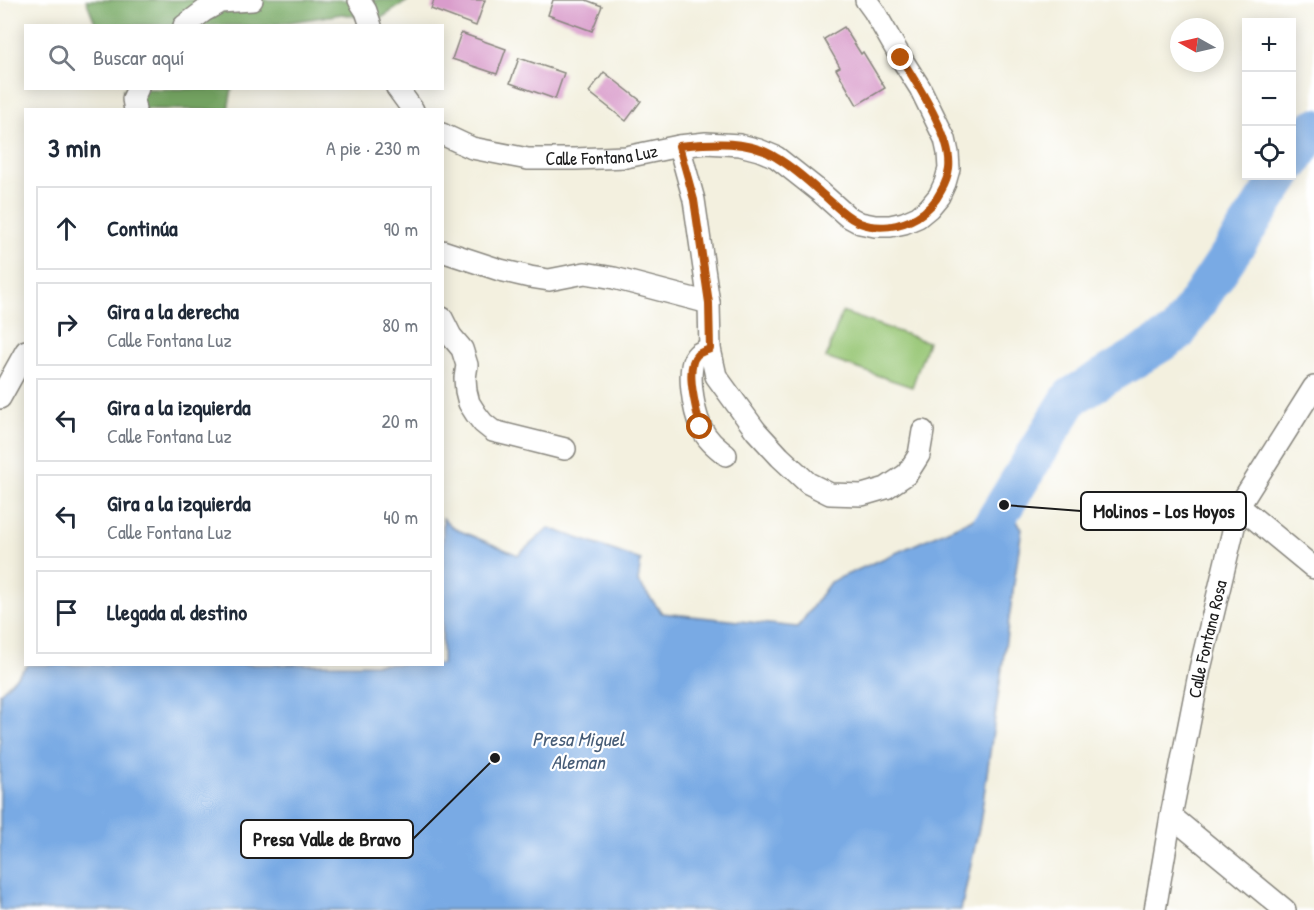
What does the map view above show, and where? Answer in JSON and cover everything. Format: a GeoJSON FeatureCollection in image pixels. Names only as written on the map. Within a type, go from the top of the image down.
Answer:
{"type":"FeatureCollection","features":[{"type":"Feature","properties":{"kind":"street"},"geometry":{"type":"LineString","coordinates":[[187,24],[220,2],[252,0]]}},
{"type":"Feature","properties":{"kind":"street"},"geometry":{"type":"LineString","coordinates":[[358,0],[366,10],[370,24]]}},
{"type":"Feature","properties":{"kind":"street","name":"Calle Fontana Luz"},"geometry":{"type":"LineString","coordinates":[[444,135],[472,148],[528,159],[626,157],[706,143],[740,145],[776,157],[847,216],[860,223],[890,226],[904,223],[918,217],[939,196],[949,169],[948,153],[945,139],[920,88],[866,0]]}},
{"type":"Feature","properties":{"kind":"street"},"geometry":{"type":"LineString","coordinates":[[135,108],[133,99],[137,90]]}},
{"type":"Feature","properties":{"kind":"street"},"geometry":{"type":"LineString","coordinates":[[679,146],[694,200],[709,303],[710,349],[716,376],[756,431],[808,483],[830,494],[862,495],[886,488],[907,474],[919,455],[923,431]]}},
{"type":"Feature","properties":{"kind":"street"},"geometry":{"type":"LineString","coordinates":[[444,252],[530,277],[549,280],[585,273],[614,278],[709,303]]}},
{"type":"Feature","properties":{"kind":"street"},"geometry":{"type":"LineString","coordinates":[[444,322],[465,357],[466,391],[469,403],[483,423],[494,431],[565,449]]}},
{"type":"Feature","properties":{"kind":"street"},"geometry":{"type":"LineString","coordinates":[[710,349],[698,353],[693,360],[691,377],[693,398],[700,427],[711,442],[726,455]]}},
{"type":"Feature","properties":{"kind":"street"},"geometry":{"type":"LineString","coordinates":[[0,398],[24,355]]}},
{"type":"Feature","properties":{"kind":"street","name":"Calle Fontana Rosa"},"geometry":{"type":"LineString","coordinates":[[1155,910],[1200,669],[1239,506],[1314,387]]}},
{"type":"Feature","properties":{"kind":"street"},"geometry":{"type":"LineString","coordinates":[[1239,506],[1314,568]]}},
{"type":"Feature","properties":{"kind":"street"},"geometry":{"type":"LineString","coordinates":[[1171,816],[1285,910]]}},
{"type":"Feature","properties":{"kind":"green space"},"geometry":{"type":"Polygon","coordinates":[[[86,0],[409,0],[372,24],[357,17],[342,14],[279,24],[96,24],[86,0]]]}},
{"type":"Feature","properties":{"kind":"green space"},"geometry":{"type":"Polygon","coordinates":[[[123,90],[232,90],[228,108],[132,108],[123,90]]]}},
{"type":"Feature","properties":{"kind":"green space"},"geometry":{"type":"Polygon","coordinates":[[[842,312],[928,342],[912,387],[826,358],[842,312]]]}},
{"type":"Feature","properties":{"kind":"water","name":"Presa Miguel Aleman"},"geometry":{"type":"Polygon","coordinates":[[[1004,505],[1022,528],[980,823],[961,910],[0,910],[0,693],[27,666],[444,666],[444,519],[453,528],[518,555],[549,528],[641,560],[638,582],[662,613],[798,627],[830,582],[1004,505]]]}},
{"type":"Feature","properties":{"kind":"building"},"geometry":{"type":"Polygon","coordinates":[[[434,0],[485,0],[476,26],[431,9],[434,0]]]}},
{"type":"Feature","properties":{"kind":"building"},"geometry":{"type":"Polygon","coordinates":[[[553,0],[586,0],[602,6],[592,31],[548,15],[553,0]]]}},
{"type":"Feature","properties":{"kind":"building"},"geometry":{"type":"Polygon","coordinates":[[[844,27],[861,54],[863,52],[885,88],[857,105],[836,69],[840,67],[824,39],[844,27]]]}},
{"type":"Feature","properties":{"kind":"building"},"geometry":{"type":"Polygon","coordinates":[[[461,33],[506,49],[497,74],[452,59],[461,33]]]}},
{"type":"Feature","properties":{"kind":"building"},"geometry":{"type":"Polygon","coordinates":[[[519,58],[564,73],[555,99],[510,83],[519,58]]]}},
{"type":"Feature","properties":{"kind":"building"},"geometry":{"type":"Polygon","coordinates":[[[604,72],[641,101],[626,121],[589,92],[604,72]]]}},
{"type":"Feature","properties":{"kind":"waterway"},"geometry":{"type":"LineString","coordinates":[[1296,156],[1314,128]]}},
{"type":"Feature","properties":{"kind":"waterway"},"geometry":{"type":"LineString","coordinates":[[977,550],[1071,397],[1177,333],[1279,180]]}},
{"type":"Feature","properties":{"kind":"place","name":"Molinos - Los Hoyos"},"geometry":{"type":"Point","coordinates":[1004,505]}},
{"type":"Feature","properties":{"kind":"place","name":"Presa Valle de Bravo"},"geometry":{"type":"Point","coordinates":[495,758]}},
{"type":"Feature","properties":{"kind":"route"},"geometry":{"type":"LineString","coordinates":[[700,427],[691,377],[693,360],[698,353],[710,349],[709,303],[694,200],[679,146],[723,143],[759,150],[776,157],[847,216],[860,223],[875,226],[904,223],[918,217],[929,208],[939,196],[949,169],[945,139],[920,88],[901,58]]}}]}
